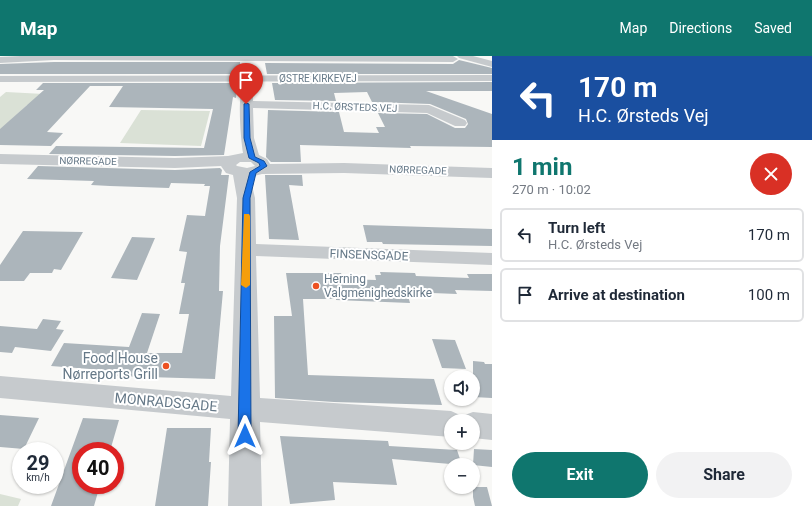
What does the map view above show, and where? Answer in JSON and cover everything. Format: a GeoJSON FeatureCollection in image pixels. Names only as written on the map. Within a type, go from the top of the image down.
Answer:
{"type":"FeatureCollection","features":[{"type":"Feature","properties":{"kind":"street"},"geometry":{"type":"LineString","coordinates":[[0,60],[24,60],[55,56],[463,57],[492,64]]}},
{"type":"Feature","properties":{"kind":"street"},"geometry":{"type":"LineString","coordinates":[[245,506],[244,409],[247,138],[246,104],[250,57]]}},
{"type":"Feature","properties":{"kind":"street","name":"ØSTRE KIRKEVEJ"},"geometry":{"type":"LineString","coordinates":[[0,79],[492,78]]}},
{"type":"Feature","properties":{"kind":"street","name":"H.C. ØRSTEDS VEJ"},"geometry":{"type":"LineString","coordinates":[[246,104],[429,110],[460,123]]}},
{"type":"Feature","properties":{"kind":"street","name":"NØRREGADE"},"geometry":{"type":"LineString","coordinates":[[0,159],[492,173]]}},
{"type":"Feature","properties":{"kind":"street","name":"FINSENSGADE"},"geometry":{"type":"LineString","coordinates":[[246,250],[492,259]]}},
{"type":"Feature","properties":{"kind":"street","name":"MONRADSGADE"},"geometry":{"type":"LineString","coordinates":[[0,387],[244,409],[444,423]]}},
{"type":"Feature","properties":{"kind":"street"},"geometry":{"type":"LineString","coordinates":[[480,426],[492,427]]}},
{"type":"Feature","properties":{"kind":"shaded area"},"geometry":{"type":"Polygon","coordinates":[[[6,92],[44,94],[71,106],[27,105],[0,130],[0,97],[6,92]]]}},
{"type":"Feature","properties":{"kind":"shaded area"},"geometry":{"type":"Polygon","coordinates":[[[141,110],[210,111],[201,146],[120,143],[141,110]]]}},
{"type":"Feature","properties":{"kind":"shaded area"},"geometry":{"type":"Polygon","coordinates":[[[0,494],[21,499],[18,506],[0,506],[0,494]]]}},
{"type":"Feature","properties":{"kind":"building"},"geometry":{"type":"Polygon","coordinates":[[[459,60],[492,68],[492,74],[267,74],[265,63],[453,64],[459,60]]]}},
{"type":"Feature","properties":{"kind":"building"},"geometry":{"type":"Polygon","coordinates":[[[54,62],[240,62],[241,74],[0,74],[0,64],[54,62]]]}},
{"type":"Feature","properties":{"kind":"building"},"geometry":{"type":"Polygon","coordinates":[[[492,82],[492,91],[426,91],[492,114],[492,147],[410,146],[411,148],[300,145],[301,162],[271,162],[266,157],[268,110],[339,112],[344,132],[379,133],[376,127],[385,127],[378,113],[427,114],[455,128],[465,128],[468,124],[466,119],[430,104],[372,102],[367,92],[334,93],[336,101],[275,100],[272,83],[492,82]]]}},
{"type":"Feature","properties":{"kind":"building"},"geometry":{"type":"Polygon","coordinates":[[[43,83],[240,83],[240,88],[237,88],[236,98],[233,97],[224,155],[175,156],[49,154],[56,146],[204,148],[213,109],[109,107],[123,86],[90,86],[47,132],[63,133],[51,146],[0,145],[0,129],[44,90],[36,90],[43,83]]]}},
{"type":"Feature","properties":{"kind":"building"},"geometry":{"type":"Polygon","coordinates":[[[38,166],[175,170],[220,168],[222,170],[221,175],[229,175],[220,246],[219,291],[223,291],[215,379],[114,376],[116,371],[51,366],[64,343],[129,347],[142,313],[160,314],[147,353],[182,353],[189,314],[179,314],[185,283],[181,283],[187,252],[179,251],[187,215],[205,216],[210,186],[204,186],[205,184],[171,183],[169,188],[110,186],[91,185],[94,181],[27,179],[38,166]]]}},
{"type":"Feature","properties":{"kind":"building"},"geometry":{"type":"Polygon","coordinates":[[[265,175],[302,175],[303,186],[289,185],[299,240],[269,239],[265,175]]]}},
{"type":"Feature","properties":{"kind":"building"},"geometry":{"type":"Polygon","coordinates":[[[363,225],[492,229],[492,246],[383,244],[382,242],[367,242],[363,225]]]}},
{"type":"Feature","properties":{"kind":"building"},"geometry":{"type":"Polygon","coordinates":[[[23,231],[83,232],[61,270],[54,269],[52,273],[30,273],[24,281],[0,281],[0,265],[23,231]]]}},
{"type":"Feature","properties":{"kind":"building"},"geometry":{"type":"Polygon","coordinates":[[[132,237],[155,238],[137,280],[111,278],[132,237]]]}},
{"type":"Feature","properties":{"kind":"building"},"geometry":{"type":"Polygon","coordinates":[[[380,272],[415,273],[416,276],[469,278],[467,274],[492,274],[492,291],[455,290],[457,294],[407,292],[410,303],[336,299],[303,299],[308,375],[434,379],[442,405],[334,402],[275,398],[274,316],[292,316],[286,273],[341,273],[343,279],[376,280],[375,275],[381,275],[380,272]]]}},
{"type":"Feature","properties":{"kind":"building"},"geometry":{"type":"Polygon","coordinates":[[[43,319],[61,321],[56,329],[64,330],[51,351],[15,347],[12,353],[0,352],[0,326],[37,329],[43,319]]]}},
{"type":"Feature","properties":{"kind":"building"},"geometry":{"type":"Polygon","coordinates":[[[432,339],[455,340],[466,369],[442,368],[432,339]]]}},
{"type":"Feature","properties":{"kind":"building"},"geometry":{"type":"Polygon","coordinates":[[[473,361],[492,364],[492,398],[480,397],[480,370],[473,370],[473,361]]]}},
{"type":"Feature","properties":{"kind":"building"},"geometry":{"type":"Polygon","coordinates":[[[0,415],[39,418],[27,442],[12,442],[12,448],[0,447],[0,415]]]}},
{"type":"Feature","properties":{"kind":"building"},"geometry":{"type":"Polygon","coordinates":[[[83,418],[119,420],[113,442],[74,442],[83,418]]]}},
{"type":"Feature","properties":{"kind":"building"},"geometry":{"type":"Polygon","coordinates":[[[167,428],[211,428],[209,462],[211,462],[208,506],[155,506],[167,428]]]}},
{"type":"Feature","properties":{"kind":"building"},"geometry":{"type":"Polygon","coordinates":[[[280,436],[388,441],[389,446],[457,450],[460,458],[444,458],[444,463],[392,459],[397,485],[333,482],[335,500],[290,504],[280,436]]]}},
{"type":"Feature","properties":{"kind":"building"},"geometry":{"type":"Polygon","coordinates":[[[72,448],[72,494],[97,494],[94,506],[51,506],[55,494],[64,494],[64,470],[72,448]]]}},
{"type":"Feature","properties":{"kind":"building"},"geometry":{"type":"Polygon","coordinates":[[[474,450],[492,450],[492,467],[480,466],[480,458],[473,458],[474,450]]]}},
{"type":"Feature","properties":{"kind":"building"},"geometry":{"type":"Polygon","coordinates":[[[480,487],[487,487],[492,506],[475,506],[473,494],[480,494],[480,487]]]}},
{"type":"Feature","properties":{"kind":"slow traffic"},"geometry":{"type":"LineString","coordinates":[[246,216],[246,285]]}},
{"type":"Feature","properties":{"kind":"place","name":"Herning Valgmenighedskirke"},"geometry":{"type":"Point","coordinates":[316,286]}},
{"type":"Feature","properties":{"kind":"place","name":"Food House Nørreports Grill"},"geometry":{"type":"Point","coordinates":[166,366]}},
{"type":"Feature","properties":{"kind":"route"},"geometry":{"type":"LineString","coordinates":[[245,436],[246,198],[253,172],[262,169],[263,166],[260,160],[252,158],[247,138],[246,104]]}}]}
